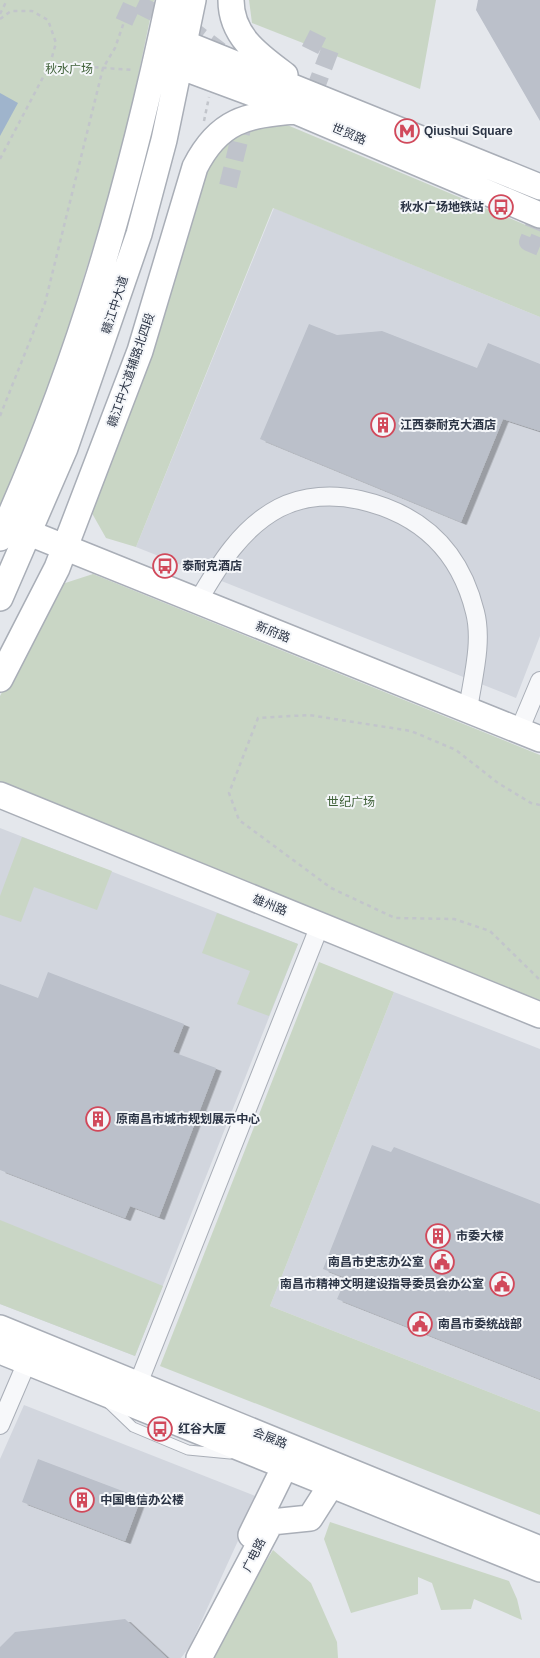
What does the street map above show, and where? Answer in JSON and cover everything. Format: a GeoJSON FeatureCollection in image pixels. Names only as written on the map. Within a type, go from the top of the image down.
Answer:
{"type":"FeatureCollection","features":[{"type":"Feature","properties":{"kind":"main road","name":"赣江中大道"},"geometry":{"type":"LineString","coordinates":[[3,531],[48,426],[100,272],[124,192],[152,54],[169,0]]}},
{"type":"Feature","properties":{"kind":"main road","name":"赣江中大道"},"geometry":{"type":"LineString","coordinates":[[0,598],[30,533],[65,448],[138,234],[164,140],[193,0]]}},
{"type":"Feature","properties":{"kind":"main road"},"geometry":{"type":"LineString","coordinates":[[231,0],[231,17],[239,32],[304,103]]}},
{"type":"Feature","properties":{"kind":"main road","name":"世贸路"},"geometry":{"type":"LineString","coordinates":[[152,54],[182,54],[304,103],[540,187]]}},
{"type":"Feature","properties":{"kind":"main road","name":"世贸路"},"geometry":{"type":"LineString","coordinates":[[304,103],[540,215]]}},
{"type":"Feature","properties":{"kind":"main road","name":"赣江中大道辅路北四段"},"geometry":{"type":"LineString","coordinates":[[0,679],[58,568],[140,351],[195,167],[204,150],[226,128],[246,117],[304,103]]}},
{"type":"Feature","properties":{"kind":"main road","name":"新府路"},"geometry":{"type":"LineString","coordinates":[[3,531],[30,533],[530,735]]}},
{"type":"Feature","properties":{"kind":"main road","name":"雄州路"},"geometry":{"type":"LineString","coordinates":[[0,795],[540,1015]]}},
{"type":"Feature","properties":{"kind":"main road","name":"会展路"},"geometry":{"type":"LineString","coordinates":[[0,1328],[274,1462],[540,1568]]}},
{"type":"Feature","properties":{"kind":"main road","name":"会展路"},"geometry":{"type":"LineString","coordinates":[[0,1351],[92,1388],[134,1394],[540,1549]]}},
{"type":"Feature","properties":{"kind":"main road","name":"广电路"},"geometry":{"type":"LineString","coordinates":[[189,1658],[274,1462]]}},
{"type":"Feature","properties":{"kind":"main road","name":"广电路"},"geometry":{"type":"LineString","coordinates":[[199,1658],[271,1522],[310,1518],[331,1484]]}},
{"type":"Feature","properties":{"kind":"street"},"geometry":{"type":"LineString","coordinates":[[198,601],[222,559],[251,528],[279,508],[309,497],[343,496],[387,507],[403,514],[425,528],[455,562],[476,613],[478,642],[468,710]]}},
{"type":"Feature","properties":{"kind":"street"},"geometry":{"type":"LineString","coordinates":[[530,735],[540,681]]}},
{"type":"Feature","properties":{"kind":"street"},"geometry":{"type":"LineString","coordinates":[[134,1394],[320,925]]}},
{"type":"Feature","properties":{"kind":"street"},"geometry":{"type":"LineString","coordinates":[[0,1426],[28,1362]]}},
{"type":"Feature","properties":{"kind":"lane"},"geometry":{"type":"LineString","coordinates":[[92,1388],[134,1427],[188,1450],[274,1462]]}},
{"type":"Feature","properties":{"kind":"path"},"geometry":{"type":"LineString","coordinates":[[0,14],[7,0]]}},
{"type":"Feature","properties":{"kind":"path"},"geometry":{"type":"LineString","coordinates":[[0,19],[11,11],[32,10],[48,20],[56,43],[50,64],[0,160]]}},
{"type":"Feature","properties":{"kind":"path"},"geometry":{"type":"LineString","coordinates":[[0,416],[45,303],[103,68],[115,48],[124,22]]}},
{"type":"Feature","properties":{"kind":"path"},"geometry":{"type":"LineString","coordinates":[[50,64],[103,68],[152,54]]}},
{"type":"Feature","properties":{"kind":"path"},"geometry":{"type":"LineString","coordinates":[[540,805],[531,803],[498,783],[456,750],[412,731],[310,715],[258,718],[229,794],[238,820],[331,888],[395,918],[454,919],[490,931],[540,980]]}},
{"type":"Feature","properties":{"kind":"path"},"geometry":{"type":"LineString","coordinates":[[532,973],[540,974]]}},
{"type":"Feature","properties":{"kind":"shaded area"},"geometry":{"type":"Polygon","coordinates":[[[274,208],[540,317],[540,636],[516,698],[136,547],[274,208]]]}},
{"type":"Feature","properties":{"kind":"shaded area"},"geometry":{"type":"Polygon","coordinates":[[[0,828],[298,944],[135,1356],[0,1304],[0,828]]]}},
{"type":"Feature","properties":{"kind":"shaded area"},"geometry":{"type":"Polygon","coordinates":[[[394,992],[540,1049],[540,1412],[270,1306],[394,992]]]}},
{"type":"Feature","properties":{"kind":"shaded area"},"geometry":{"type":"Polygon","coordinates":[[[24,1405],[258,1497],[190,1646],[181,1658],[0,1658],[0,1459],[24,1405]]]}},
{"type":"Feature","properties":{"kind":"green space","name":"秋水广场"},"geometry":{"type":"Polygon","coordinates":[[[0,0],[154,0],[123,148],[90,257],[45,402],[0,506],[0,0]]]}},
{"type":"Feature","properties":{"kind":"green space"},"geometry":{"type":"Polygon","coordinates":[[[249,0],[436,0],[420,89],[252,23],[249,0]]]}},
{"type":"Feature","properties":{"kind":"green space"},"geometry":{"type":"Polygon","coordinates":[[[280,122],[540,231],[540,317],[273,208],[136,547],[106,538],[89,508],[205,165],[218,147],[256,128],[280,122]]]}},
{"type":"Feature","properties":{"kind":"green space","name":"世纪广场"},"geometry":{"type":"Polygon","coordinates":[[[93,574],[540,755],[540,1002],[0,783],[0,696],[56,586],[93,574]]]}},
{"type":"Feature","properties":{"kind":"green space"},"geometry":{"type":"Polygon","coordinates":[[[22,837],[112,871],[97,910],[34,887],[21,922],[0,915],[0,896],[22,837]]]}},
{"type":"Feature","properties":{"kind":"green space"},"geometry":{"type":"Polygon","coordinates":[[[217,913],[298,944],[269,1016],[237,1004],[250,971],[202,953],[217,913]]]}},
{"type":"Feature","properties":{"kind":"green space"},"geometry":{"type":"Polygon","coordinates":[[[319,962],[394,992],[270,1306],[540,1412],[540,1515],[160,1366],[319,962]]]}},
{"type":"Feature","properties":{"kind":"green space"},"geometry":{"type":"Polygon","coordinates":[[[0,1220],[163,1286],[135,1356],[0,1304],[0,1220]]]}},
{"type":"Feature","properties":{"kind":"green space"},"geometry":{"type":"Polygon","coordinates":[[[330,1522],[509,1581],[517,1599],[522,1620],[474,1599],[471,1609],[441,1610],[432,1583],[418,1577],[418,1594],[351,1613],[324,1539],[330,1522]]]}},
{"type":"Feature","properties":{"kind":"green space"},"geometry":{"type":"Polygon","coordinates":[[[273,1550],[311,1583],[337,1642],[338,1658],[207,1658],[273,1550]]]}},
{"type":"Feature","properties":{"kind":"water"},"geometry":{"type":"Polygon","coordinates":[[[0,93],[18,103],[0,136],[0,93]]]}},
{"type":"Feature","properties":{"kind":"building"},"geometry":{"type":"Polygon","coordinates":[[[478,0],[540,0],[540,121],[476,10],[478,0]]]}},
{"type":"Feature","properties":{"kind":"building","name":"江西泰耐克大酒店"},"geometry":{"type":"Polygon","coordinates":[[[309,324],[337,335],[382,331],[477,368],[488,343],[540,364],[540,431],[503,419],[461,522],[260,439],[309,324]]]}},
{"type":"Feature","properties":{"kind":"building","name":"原南昌市城市规划展示中心"},"geometry":{"type":"Polygon","coordinates":[[[48,972],[184,1024],[173,1052],[216,1068],[159,1217],[130,1206],[125,1218],[0,1170],[0,984],[38,998],[48,972]]]}},
{"type":"Feature","properties":{"kind":"building","name":"市委大楼"},"geometry":{"type":"Polygon","coordinates":[[[372,1145],[391,1152],[394,1147],[540,1204],[540,1379],[337,1299],[346,1278],[323,1269],[372,1145]]]}},
{"type":"Feature","properties":{"kind":"building","name":"中国电信办公楼"},"geometry":{"type":"Polygon","coordinates":[[[38,1459],[141,1498],[125,1541],[22,1502],[38,1459]]]}},
{"type":"Feature","properties":{"kind":"building"},"geometry":{"type":"Polygon","coordinates":[[[125,1619],[167,1658],[0,1658],[0,1647],[15,1632],[125,1619]]]}},
{"type":"Feature","properties":{"kind":"tunnel"},"geometry":{"type":"LineString","coordinates":[[124,22],[133,2],[196,33],[220,51]]}},
{"type":"Feature","properties":{"kind":"tunnel"},"geometry":{"type":"LineString","coordinates":[[306,38],[330,50],[311,100]]}},
{"type":"Feature","properties":{"kind":"tunnel"},"geometry":{"type":"LineString","coordinates":[[228,186],[246,112]]}},
{"type":"Feature","properties":{"kind":"tunnel"},"geometry":{"type":"LineString","coordinates":[[540,212],[528,242],[540,247]]}},
{"type":"Feature","properties":{"kind":"place","name":"Qiushui Square"},"geometry":{"type":"Point","coordinates":[407,131]}},
{"type":"Feature","properties":{"kind":"place","name":"秋水广场地铁站"},"geometry":{"type":"Point","coordinates":[501,207]}},
{"type":"Feature","properties":{"kind":"place","name":"江西泰耐克大酒店"},"geometry":{"type":"Point","coordinates":[383,425]}},
{"type":"Feature","properties":{"kind":"place","name":"泰耐克酒店"},"geometry":{"type":"Point","coordinates":[165,566]}},
{"type":"Feature","properties":{"kind":"place","name":"原南昌市城市规划展示中心"},"geometry":{"type":"Point","coordinates":[98,1119]}},
{"type":"Feature","properties":{"kind":"place","name":"市委大楼"},"geometry":{"type":"Point","coordinates":[438,1236]}},
{"type":"Feature","properties":{"kind":"place","name":"南昌市史志办公室"},"geometry":{"type":"Point","coordinates":[442,1262]}},
{"type":"Feature","properties":{"kind":"place","name":"南昌市精神文明建设指导委员会办公室"},"geometry":{"type":"Point","coordinates":[502,1284]}},
{"type":"Feature","properties":{"kind":"place","name":"南昌市委统战部"},"geometry":{"type":"Point","coordinates":[420,1324]}},
{"type":"Feature","properties":{"kind":"place","name":"红谷大厦"},"geometry":{"type":"Point","coordinates":[160,1429]}},
{"type":"Feature","properties":{"kind":"place","name":"中国电信办公楼"},"geometry":{"type":"Point","coordinates":[82,1500]}}]}
